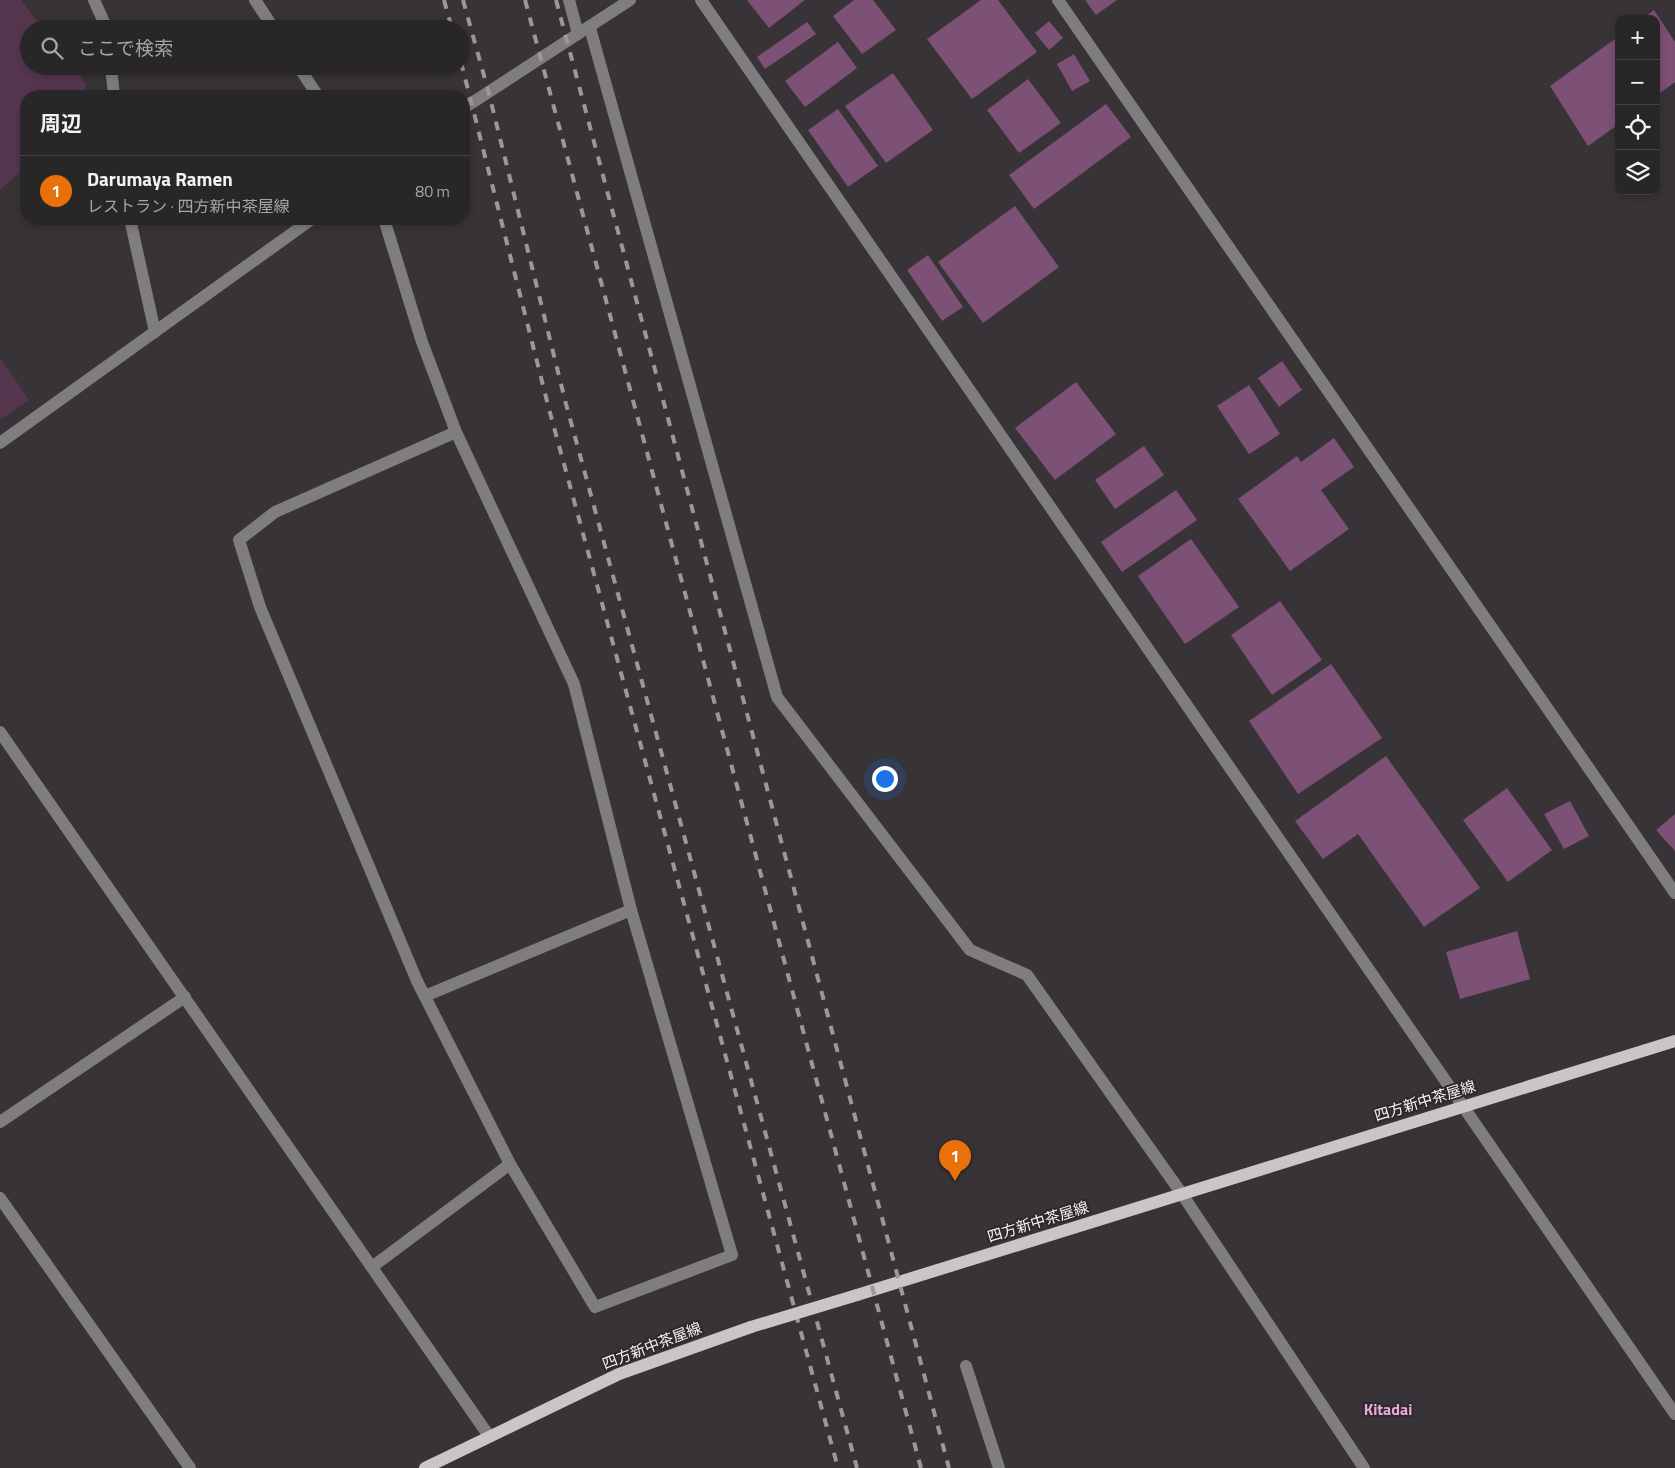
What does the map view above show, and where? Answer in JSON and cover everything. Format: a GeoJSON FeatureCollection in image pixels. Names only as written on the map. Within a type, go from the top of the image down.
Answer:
{"type":"FeatureCollection","features":[{"type":"Feature","properties":{"kind":"main road","name":"四方新中茶屋線"},"geometry":{"type":"LineString","coordinates":[[425,1468],[619,1374],[750,1327],[1462,1106],[1675,1042]]}},
{"type":"Feature","properties":{"kind":"street"},"geometry":{"type":"LineString","coordinates":[[94,0],[103,20]]}},
{"type":"Feature","properties":{"kind":"street"},"geometry":{"type":"LineString","coordinates":[[255,0],[268,20]]}},
{"type":"Feature","properties":{"kind":"street"},"geometry":{"type":"LineString","coordinates":[[569,0],[578,34]]}},
{"type":"Feature","properties":{"kind":"street"},"geometry":{"type":"LineString","coordinates":[[470,104],[590,28],[630,0]]}},
{"type":"Feature","properties":{"kind":"street"},"geometry":{"type":"LineString","coordinates":[[701,0],[1675,1414]]}},
{"type":"Feature","properties":{"kind":"street"},"geometry":{"type":"LineString","coordinates":[[1058,0],[1675,893]]}},
{"type":"Feature","properties":{"kind":"street"},"geometry":{"type":"LineString","coordinates":[[590,28],[777,697],[970,950],[1027,975],[1182,1194],[1364,1468]]}},
{"type":"Feature","properties":{"kind":"street"},"geometry":{"type":"LineString","coordinates":[[111,75],[113,90]]}},
{"type":"Feature","properties":{"kind":"street"},"geometry":{"type":"LineString","coordinates":[[304,75],[314,90]]}},
{"type":"Feature","properties":{"kind":"street"},"geometry":{"type":"LineString","coordinates":[[131,225],[155,332]]}},
{"type":"Feature","properties":{"kind":"street"},"geometry":{"type":"LineString","coordinates":[[0,443],[304,225]]}},
{"type":"Feature","properties":{"kind":"street"},"geometry":{"type":"LineString","coordinates":[[386,225],[422,342],[456,432],[574,684],[631,910],[732,1254],[595,1307],[510,1164],[425,996],[260,607],[239,540],[275,512],[456,432]]}},
{"type":"Feature","properties":{"kind":"street"},"geometry":{"type":"LineString","coordinates":[[0,732],[489,1436]]}},
{"type":"Feature","properties":{"kind":"street"},"geometry":{"type":"LineString","coordinates":[[425,996],[631,910]]}},
{"type":"Feature","properties":{"kind":"street"},"geometry":{"type":"LineString","coordinates":[[0,1122],[185,997]]}},
{"type":"Feature","properties":{"kind":"street"},"geometry":{"type":"LineString","coordinates":[[372,1268],[510,1164]]}},
{"type":"Feature","properties":{"kind":"street"},"geometry":{"type":"LineString","coordinates":[[0,1198],[190,1468]]}},
{"type":"Feature","properties":{"kind":"street"},"geometry":{"type":"LineString","coordinates":[[966,1366],[999,1468]]}},
{"type":"Feature","properties":{"kind":"shaded area"},"geometry":{"type":"Polygon","coordinates":[[[0,0],[21,0],[36,20],[20,20],[20,75],[79,75],[86,84],[86,90],[20,90],[20,173],[0,189],[0,0]]]}},
{"type":"Feature","properties":{"kind":"shaded area"},"geometry":{"type":"Polygon","coordinates":[[[0,358],[29,400],[0,420],[0,358]]]}},
{"type":"Feature","properties":{"kind":"building"},"geometry":{"type":"Polygon","coordinates":[[[747,0],[805,0],[769,28],[747,0]]]}},
{"type":"Feature","properties":{"kind":"building"},"geometry":{"type":"Polygon","coordinates":[[[854,0],[873,0],[896,30],[862,54],[833,16],[854,0]]]}},
{"type":"Feature","properties":{"kind":"building"},"geometry":{"type":"Polygon","coordinates":[[[981,0],[998,0],[1037,52],[972,99],[927,39],[981,0]]]}},
{"type":"Feature","properties":{"kind":"building"},"geometry":{"type":"Polygon","coordinates":[[[1085,0],[1117,0],[1096,15],[1085,0]]]}},
{"type":"Feature","properties":{"kind":"building"},"geometry":{"type":"Polygon","coordinates":[[[1654,10],[1657,15],[1647,15],[1654,10]]]}},
{"type":"Feature","properties":{"kind":"building"},"geometry":{"type":"Polygon","coordinates":[[[1660,19],[1675,42],[1675,82],[1660,93],[1660,19]]]}},
{"type":"Feature","properties":{"kind":"building"},"geometry":{"type":"Polygon","coordinates":[[[1049,21],[1063,38],[1049,50],[1035,33],[1049,21]]]}},
{"type":"Feature","properties":{"kind":"building"},"geometry":{"type":"Polygon","coordinates":[[[807,22],[816,34],[765,69],[757,57],[807,22]]]}},
{"type":"Feature","properties":{"kind":"building"},"geometry":{"type":"Polygon","coordinates":[[[1615,39],[1615,127],[1588,146],[1550,86],[1615,39]]]}},
{"type":"Feature","properties":{"kind":"building"},"geometry":{"type":"Polygon","coordinates":[[[838,42],[857,68],[805,107],[785,81],[838,42]]]}},
{"type":"Feature","properties":{"kind":"building"},"geometry":{"type":"Polygon","coordinates":[[[1074,54],[1090,81],[1072,91],[1057,64],[1074,54]]]}},
{"type":"Feature","properties":{"kind":"building"},"geometry":{"type":"Polygon","coordinates":[[[893,73],[933,130],[886,163],[845,106],[893,73]]]}},
{"type":"Feature","properties":{"kind":"building"},"geometry":{"type":"Polygon","coordinates":[[[1028,79],[1061,123],[1019,153],[987,110],[1028,79]]]}},
{"type":"Feature","properties":{"kind":"building"},"geometry":{"type":"Polygon","coordinates":[[[1106,104],[1131,137],[1034,209],[1009,175],[1106,104]]]}},
{"type":"Feature","properties":{"kind":"building"},"geometry":{"type":"Polygon","coordinates":[[[838,109],[878,166],[848,187],[808,130],[838,109]]]}},
{"type":"Feature","properties":{"kind":"building"},"geometry":{"type":"Polygon","coordinates":[[[1015,206],[1059,267],[983,323],[938,262],[1015,206]]]}},
{"type":"Feature","properties":{"kind":"building"},"geometry":{"type":"Polygon","coordinates":[[[928,255],[963,307],[942,321],[907,270],[928,255]]]}},
{"type":"Feature","properties":{"kind":"building"},"geometry":{"type":"Polygon","coordinates":[[[1282,361],[1302,390],[1279,407],[1258,378],[1282,361]]]}},
{"type":"Feature","properties":{"kind":"building"},"geometry":{"type":"Polygon","coordinates":[[[1076,382],[1116,434],[1055,480],[1015,428],[1076,382]]]}},
{"type":"Feature","properties":{"kind":"building"},"geometry":{"type":"Polygon","coordinates":[[[1249,385],[1280,434],[1249,454],[1217,406],[1249,385]]]}},
{"type":"Feature","properties":{"kind":"building"},"geometry":{"type":"Polygon","coordinates":[[[1334,438],[1354,467],[1321,490],[1349,529],[1290,571],[1238,499],[1297,456],[1301,462],[1334,438]]]}},
{"type":"Feature","properties":{"kind":"building"},"geometry":{"type":"Polygon","coordinates":[[[1144,446],[1164,475],[1115,509],[1095,480],[1144,446]]]}},
{"type":"Feature","properties":{"kind":"building"},"geometry":{"type":"Polygon","coordinates":[[[1176,490],[1197,520],[1122,572],[1101,542],[1176,490]]]}},
{"type":"Feature","properties":{"kind":"building"},"geometry":{"type":"Polygon","coordinates":[[[1191,539],[1239,607],[1185,644],[1138,576],[1191,539]]]}},
{"type":"Feature","properties":{"kind":"building"},"geometry":{"type":"Polygon","coordinates":[[[1280,601],[1322,660],[1272,695],[1231,635],[1280,601]]]}},
{"type":"Feature","properties":{"kind":"building"},"geometry":{"type":"Polygon","coordinates":[[[1331,664],[1382,738],[1298,794],[1249,721],[1331,664]]]}},
{"type":"Feature","properties":{"kind":"building"},"geometry":{"type":"Polygon","coordinates":[[[1386,756],[1480,888],[1424,927],[1358,834],[1323,859],[1295,821],[1386,756]]]}},
{"type":"Feature","properties":{"kind":"building"},"geometry":{"type":"Polygon","coordinates":[[[1507,788],[1552,850],[1508,882],[1463,820],[1507,788]]]}},
{"type":"Feature","properties":{"kind":"building"},"geometry":{"type":"Polygon","coordinates":[[[1570,801],[1589,836],[1564,849],[1544,814],[1570,801]]]}},
{"type":"Feature","properties":{"kind":"building"},"geometry":{"type":"Polygon","coordinates":[[[1675,814],[1675,851],[1656,830],[1675,814]]]}},
{"type":"Feature","properties":{"kind":"building"},"geometry":{"type":"Polygon","coordinates":[[[1517,931],[1530,979],[1460,999],[1446,952],[1517,931]]]}},
{"type":"Feature","properties":{"kind":"railway"},"geometry":{"type":"LineString","coordinates":[[444,0],[450,20]]}},
{"type":"Feature","properties":{"kind":"railway"},"geometry":{"type":"LineString","coordinates":[[463,0],[469,20]]}},
{"type":"Feature","properties":{"kind":"railway"},"geometry":{"type":"LineString","coordinates":[[525,0],[921,1468]]}},
{"type":"Feature","properties":{"kind":"railway"},"geometry":{"type":"LineString","coordinates":[[556,0],[949,1468]]}},
{"type":"Feature","properties":{"kind":"railway"},"geometry":{"type":"LineString","coordinates":[[470,25],[488,90],[566,404],[857,1468]]}},
{"type":"Feature","properties":{"kind":"railway"},"geometry":{"type":"LineString","coordinates":[[464,75],[468,90]]}},
{"type":"Feature","properties":{"kind":"railway"},"geometry":{"type":"LineString","coordinates":[[470,97],[549,409],[838,1468]]}},
{"type":"Feature","properties":{"kind":"place","name":"Darumaya Ramen"},"geometry":{"type":"Point","coordinates":[955,1181]}},
{"type":"Feature","properties":{"kind":"district","name":"Kitadai"},"geometry":{"type":"Point","coordinates":[1388,1409]}}]}
